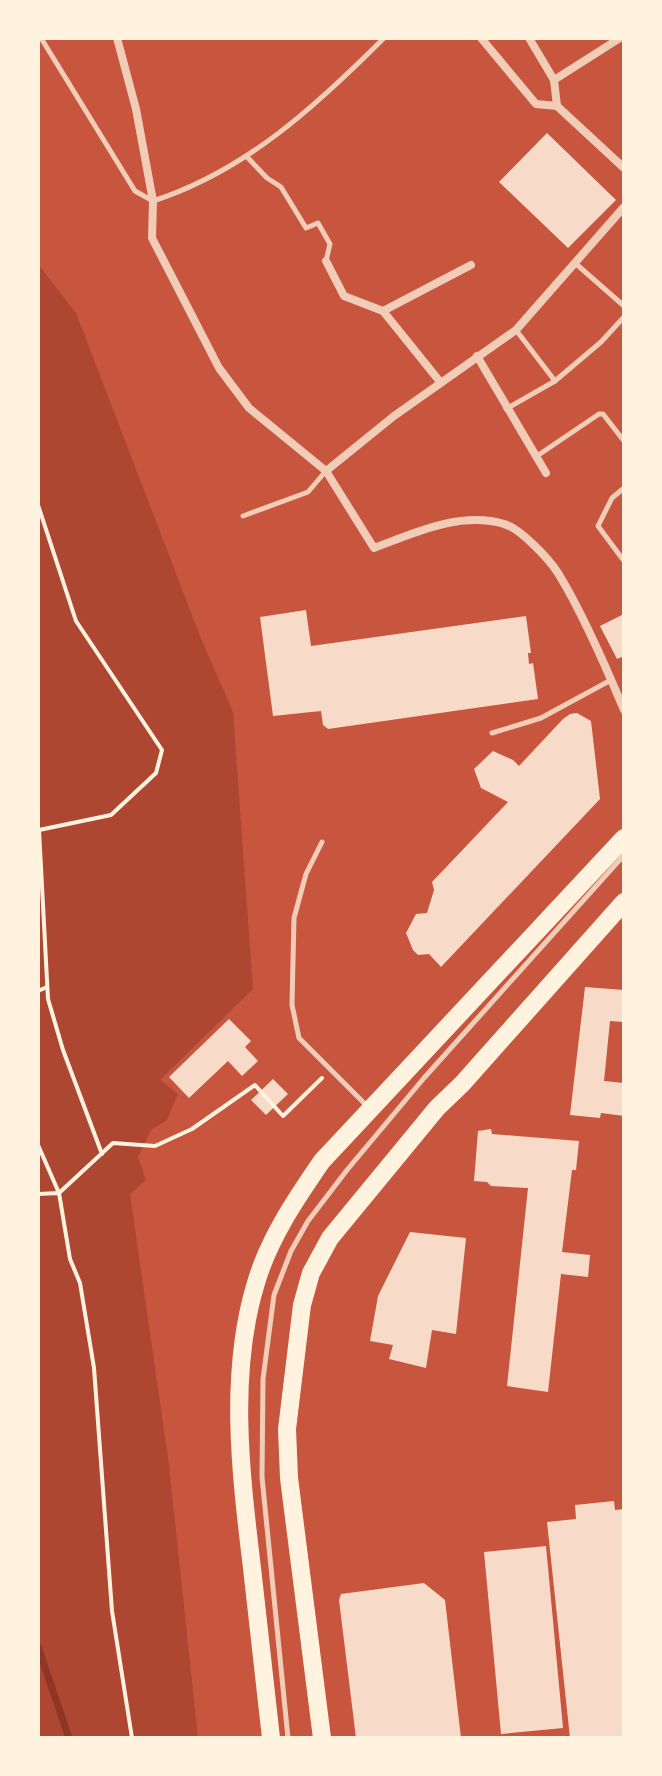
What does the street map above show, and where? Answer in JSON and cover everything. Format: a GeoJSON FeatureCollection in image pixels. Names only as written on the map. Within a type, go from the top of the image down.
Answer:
{"type":"FeatureCollection","features":[{"type":"Feature","properties":{"kind":"main road"},"geometry":{"type":"LineString","coordinates":[[271,1738],[243,1478],[239,1393],[248,1313],[267,1253],[289,1211],[322,1161],[624,838]]}},
{"type":"Feature","properties":{"kind":"main road"},"geometry":{"type":"LineString","coordinates":[[322,1738],[295,1533],[287,1429],[302,1305],[311,1273],[330,1238],[437,1108],[624,902]]}},
{"type":"Feature","properties":{"kind":"street"},"geometry":{"type":"LineString","coordinates":[[117,38],[136,109],[153,201],[152,238],[219,368],[249,408],[326,471],[374,548],[435,525],[476,520],[506,524],[534,546],[557,571],[624,710]]}},
{"type":"Feature","properties":{"kind":"street"},"geometry":{"type":"LineString","coordinates":[[481,38],[536,104],[557,106],[624,168]]}},
{"type":"Feature","properties":{"kind":"street"},"geometry":{"type":"LineString","coordinates":[[529,38],[554,80],[557,106]]}},
{"type":"Feature","properties":{"kind":"street"},"geometry":{"type":"LineString","coordinates":[[554,80],[620,38]]}},
{"type":"Feature","properties":{"kind":"street"},"geometry":{"type":"LineString","coordinates":[[326,471],[516,330],[624,207]]}},
{"type":"Feature","properties":{"kind":"street"},"geometry":{"type":"LineString","coordinates":[[326,261],[344,296],[383,311],[441,383]]}},
{"type":"Feature","properties":{"kind":"street"},"geometry":{"type":"LineString","coordinates":[[383,311],[471,265]]}},
{"type":"Feature","properties":{"kind":"street"},"geometry":{"type":"LineString","coordinates":[[477,356],[546,473]]}},
{"type":"Feature","properties":{"kind":"lane"},"geometry":{"type":"LineString","coordinates":[[42,41],[135,191],[153,201],[172,195],[247,157],[273,140],[384,38]]}},
{"type":"Feature","properties":{"kind":"lane"},"geometry":{"type":"LineString","coordinates":[[247,157],[267,178],[281,187],[306,228],[318,223],[330,244],[326,261]]}},
{"type":"Feature","properties":{"kind":"lane"},"geometry":{"type":"LineString","coordinates":[[575,263],[624,306]]}},
{"type":"Feature","properties":{"kind":"lane"},"geometry":{"type":"LineString","coordinates":[[506,409],[555,381],[601,342],[624,317]]}},
{"type":"Feature","properties":{"kind":"lane"},"geometry":{"type":"LineString","coordinates":[[516,330],[555,381]]}},
{"type":"Feature","properties":{"kind":"lane"},"geometry":{"type":"LineString","coordinates":[[537,456],[599,414],[603,414],[624,441]]}},
{"type":"Feature","properties":{"kind":"lane"},"geometry":{"type":"LineString","coordinates":[[243,516],[308,492],[326,471]]}},
{"type":"Feature","properties":{"kind":"lane"},"geometry":{"type":"LineString","coordinates":[[624,488],[612,498],[598,526],[624,561]]}},
{"type":"Feature","properties":{"kind":"lane"},"geometry":{"type":"LineString","coordinates":[[492,733],[541,718],[612,680]]}},
{"type":"Feature","properties":{"kind":"lane"},"geometry":{"type":"LineString","coordinates":[[322,842],[306,874],[294,918],[292,1005],[299,1038],[370,1108]]}},
{"type":"Feature","properties":{"kind":"lane"},"geometry":{"type":"LineString","coordinates":[[288,1738],[262,1477],[263,1379],[274,1295],[291,1251],[308,1221],[347,1170],[424,1078],[624,855]]}},
{"type":"Feature","properties":{"kind":"path"},"geometry":{"type":"LineString","coordinates":[[38,505],[76,621],[162,750],[156,773],[111,815],[38,829],[48,999],[63,1050],[102,1154]]}},
{"type":"Feature","properties":{"kind":"path"},"geometry":{"type":"LineString","coordinates":[[38,991],[47,987]]}},
{"type":"Feature","properties":{"kind":"path"},"geometry":{"type":"LineString","coordinates":[[38,1194],[59,1193],[113,1143],[155,1146],[192,1129],[255,1085],[283,1116],[331,1069]]}},
{"type":"Feature","properties":{"kind":"path"},"geometry":{"type":"LineString","coordinates":[[38,1145],[59,1193],[70,1259],[80,1283],[94,1368],[112,1611],[132,1738]]}},
{"type":"Feature","properties":{"kind":"shaded area"},"geometry":{"type":"Polygon","coordinates":[[[38,264],[76,313],[200,636],[233,712],[253,989],[160,1080],[178,1094],[167,1120],[151,1130],[138,1157],[146,1180],[130,1194],[169,1465],[198,1738],[38,1738],[38,264]]]}},
{"type":"Feature","properties":{"kind":"building"},"geometry":{"type":"Polygon","coordinates":[[[547,133],[616,200],[568,248],[499,182],[547,133]]]}},
{"type":"Feature","properties":{"kind":"building"},"geometry":{"type":"Polygon","coordinates":[[[306,610],[311,646],[526,616],[531,653],[528,653],[529,664],[533,663],[538,699],[328,729],[323,725],[321,711],[273,716],[260,617],[306,610]]]}},
{"type":"Feature","properties":{"kind":"building"},"geometry":{"type":"Polygon","coordinates":[[[624,614],[624,656],[617,659],[600,626],[624,614]]]}},
{"type":"Feature","properties":{"kind":"building"},"geometry":{"type":"Polygon","coordinates":[[[577,713],[591,721],[600,799],[441,967],[429,954],[418,955],[406,933],[416,914],[427,913],[434,890],[432,882],[508,802],[481,788],[474,769],[493,751],[519,766],[563,719],[577,713]]]}},
{"type":"Feature","properties":{"kind":"building"},"geometry":{"type":"Polygon","coordinates":[[[585,987],[624,990],[624,1022],[610,1021],[604,1081],[624,1083],[624,1116],[601,1113],[600,1118],[570,1115],[585,987]]]}},
{"type":"Feature","properties":{"kind":"building"},"geometry":{"type":"Polygon","coordinates":[[[229,1019],[251,1041],[245,1047],[258,1061],[242,1076],[228,1061],[189,1098],[169,1077],[229,1019]]]}},
{"type":"Feature","properties":{"kind":"building"},"geometry":{"type":"Polygon","coordinates":[[[273,1079],[288,1094],[266,1115],[251,1100],[273,1079]]]}},
{"type":"Feature","properties":{"kind":"building"},"geometry":{"type":"Polygon","coordinates":[[[491,1129],[492,1134],[579,1141],[576,1170],[572,1170],[562,1252],[590,1255],[588,1277],[561,1274],[548,1392],[507,1386],[528,1188],[491,1186],[487,1182],[474,1181],[478,1131],[491,1129]]]}},
{"type":"Feature","properties":{"kind":"building"},"geometry":{"type":"Polygon","coordinates":[[[410,1232],[466,1238],[456,1334],[432,1330],[426,1368],[389,1359],[393,1345],[370,1341],[378,1296],[410,1232]]]}},
{"type":"Feature","properties":{"kind":"building"},"geometry":{"type":"Polygon","coordinates":[[[614,1501],[615,1510],[624,1509],[624,1738],[570,1738],[547,1522],[576,1519],[575,1505],[614,1501]]]}},
{"type":"Feature","properties":{"kind":"building"},"geometry":{"type":"Polygon","coordinates":[[[546,1546],[563,1728],[501,1734],[484,1552],[546,1546]]]}},
{"type":"Feature","properties":{"kind":"building"},"geometry":{"type":"Polygon","coordinates":[[[424,1583],[445,1600],[461,1738],[356,1738],[339,1600],[341,1594],[424,1583]]]}},
{"type":"Feature","properties":{"kind":"waterway"},"geometry":{"type":"LineString","coordinates":[[38,1647],[69,1738]]}}]}
